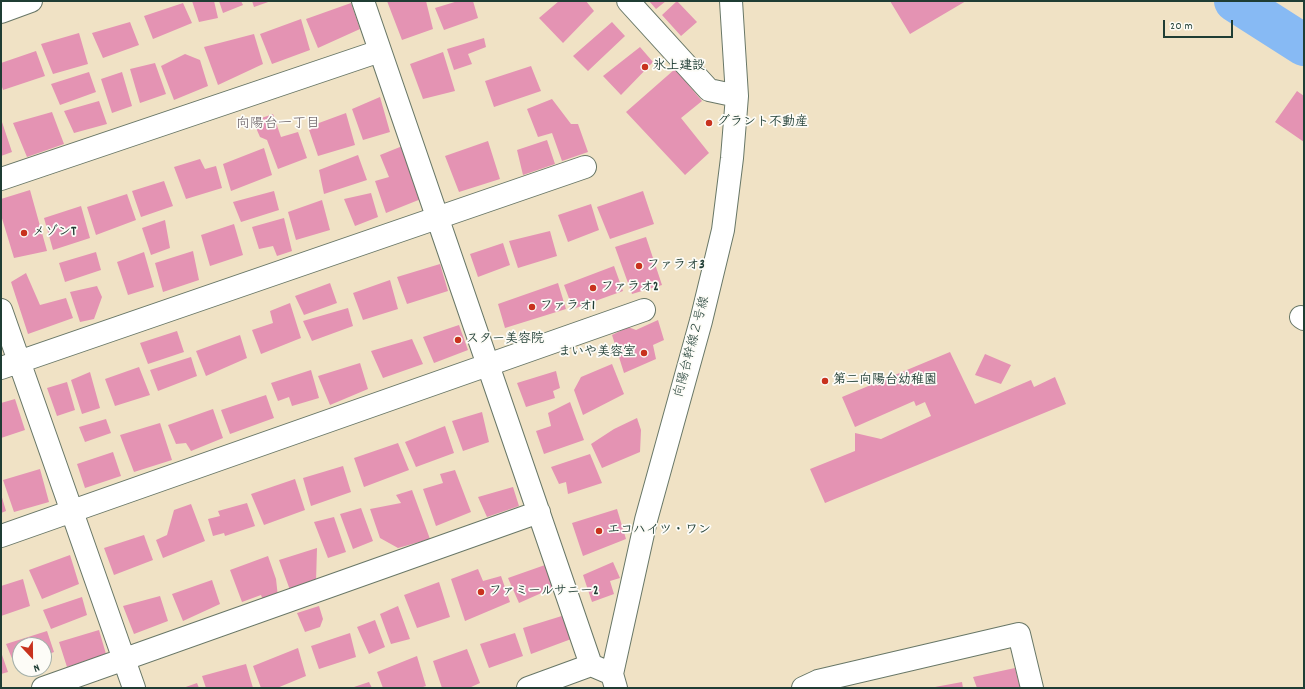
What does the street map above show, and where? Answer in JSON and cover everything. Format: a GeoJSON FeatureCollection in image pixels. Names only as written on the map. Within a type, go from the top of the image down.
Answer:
{"type":"FeatureCollection","features":[{"type":"Feature","properties":{"kind":"street"},"geometry":{"type":"LineString","coordinates":[[1,12],[31,1]]}},
{"type":"Feature","properties":{"kind":"street"},"geometry":{"type":"LineString","coordinates":[[363,1],[591,665],[614,681]]}},
{"type":"Feature","properties":{"kind":"street"},"geometry":{"type":"LineString","coordinates":[[628,1],[709,90],[738,96]]}},
{"type":"Feature","properties":{"kind":"street","name":"向陽台幹線２号線"},"geometry":{"type":"LineString","coordinates":[[614,681],[646,520],[701,321],[723,230],[738,96],[731,1]]}},
{"type":"Feature","properties":{"kind":"street"},"geometry":{"type":"LineString","coordinates":[[1,178],[380,51]]}},
{"type":"Feature","properties":{"kind":"street"},"geometry":{"type":"LineString","coordinates":[[10,365],[585,166]]}},
{"type":"Feature","properties":{"kind":"street"},"geometry":{"type":"LineString","coordinates":[[1,310],[10,365],[72,511],[134,688]]}},
{"type":"Feature","properties":{"kind":"street"},"geometry":{"type":"LineString","coordinates":[[1,536],[644,310]]}},
{"type":"Feature","properties":{"kind":"street"},"geometry":{"type":"LineString","coordinates":[[43,688],[539,512]]}},
{"type":"Feature","properties":{"kind":"street"},"geometry":{"type":"LineString","coordinates":[[802,688],[818,681],[1019,634],[1032,688]]}},
{"type":"Feature","properties":{"kind":"street"},"geometry":{"type":"LineString","coordinates":[[528,688],[591,665]]}},
{"type":"Feature","properties":{"kind":"building"},"geometry":{"type":"Polygon","coordinates":[[[192,1],[214,1],[218,18],[199,22],[192,1]]]}},
{"type":"Feature","properties":{"kind":"building"},"geometry":{"type":"Polygon","coordinates":[[[219,1],[241,1],[243,5],[223,13],[219,1]]]}},
{"type":"Feature","properties":{"kind":"building"},"geometry":{"type":"Polygon","coordinates":[[[252,1],[271,1],[254,7],[252,1]]]}},
{"type":"Feature","properties":{"kind":"building"},"geometry":{"type":"Polygon","coordinates":[[[387,1],[426,1],[433,29],[402,40],[387,1]]]}},
{"type":"Feature","properties":{"kind":"building"},"geometry":{"type":"Polygon","coordinates":[[[458,1],[473,1],[478,18],[444,30],[435,8],[458,1]]]}},
{"type":"Feature","properties":{"kind":"building"},"geometry":{"type":"Polygon","coordinates":[[[559,1],[586,1],[594,11],[563,43],[539,18],[559,1]]]}},
{"type":"Feature","properties":{"kind":"building"},"geometry":{"type":"Polygon","coordinates":[[[649,1],[666,1],[656,9],[649,1]]]}},
{"type":"Feature","properties":{"kind":"building"},"geometry":{"type":"Polygon","coordinates":[[[677,1],[697,22],[681,36],[662,15],[677,1]]]}},
{"type":"Feature","properties":{"kind":"building"},"geometry":{"type":"Polygon","coordinates":[[[890,1],[966,1],[910,34],[890,1]]]}},
{"type":"Feature","properties":{"kind":"building"},"geometry":{"type":"Polygon","coordinates":[[[183,3],[192,23],[153,39],[144,16],[183,3]]]}},
{"type":"Feature","properties":{"kind":"building"},"geometry":{"type":"Polygon","coordinates":[[[351,3],[360,29],[318,48],[306,19],[351,3]]]}},
{"type":"Feature","properties":{"kind":"building"},"geometry":{"type":"Polygon","coordinates":[[[301,19],[310,50],[272,64],[260,34],[301,19]]]}},
{"type":"Feature","properties":{"kind":"building"},"geometry":{"type":"Polygon","coordinates":[[[130,22],[139,45],[103,58],[92,33],[130,22]]]}},
{"type":"Feature","properties":{"kind":"building"},"geometry":{"type":"Polygon","coordinates":[[[612,22],[625,36],[588,71],[573,56],[612,22]]]}},
{"type":"Feature","properties":{"kind":"building"},"geometry":{"type":"Polygon","coordinates":[[[79,33],[88,64],[53,74],[41,44],[79,33]]]}},
{"type":"Feature","properties":{"kind":"building"},"geometry":{"type":"Polygon","coordinates":[[[254,34],[263,64],[218,85],[204,47],[254,34]]]}},
{"type":"Feature","properties":{"kind":"building"},"geometry":{"type":"Polygon","coordinates":[[[484,38],[486,47],[468,54],[472,64],[454,70],[447,49],[484,38]]]}},
{"type":"Feature","properties":{"kind":"building"},"geometry":{"type":"Polygon","coordinates":[[[640,47],[653,62],[621,95],[603,76],[640,47]]]}},
{"type":"Feature","properties":{"kind":"building"},"geometry":{"type":"Polygon","coordinates":[[[36,51],[45,76],[3,90],[1,84],[1,63],[36,51]]]}},
{"type":"Feature","properties":{"kind":"building"},"geometry":{"type":"Polygon","coordinates":[[[443,52],[455,91],[423,99],[410,64],[443,52]]]}},
{"type":"Feature","properties":{"kind":"building"},"geometry":{"type":"Polygon","coordinates":[[[185,54],[200,60],[208,86],[174,100],[161,66],[185,54]]]}},
{"type":"Feature","properties":{"kind":"building"},"geometry":{"type":"Polygon","coordinates":[[[155,63],[166,94],[140,103],[130,69],[155,63]]]}},
{"type":"Feature","properties":{"kind":"building"},"geometry":{"type":"Polygon","coordinates":[[[531,66],[541,91],[494,107],[485,81],[531,66]]]}},
{"type":"Feature","properties":{"kind":"building"},"geometry":{"type":"Polygon","coordinates":[[[675,69],[702,101],[681,118],[709,153],[685,175],[626,112],[675,69]]]}},
{"type":"Feature","properties":{"kind":"building"},"geometry":{"type":"Polygon","coordinates":[[[89,72],[96,92],[60,105],[51,84],[89,72]]]}},
{"type":"Feature","properties":{"kind":"building"},"geometry":{"type":"Polygon","coordinates":[[[122,72],[132,106],[112,113],[101,79],[122,72]]]}},
{"type":"Feature","properties":{"kind":"building"},"geometry":{"type":"Polygon","coordinates":[[[1297,91],[1304,96],[1304,142],[1275,122],[1297,91]]]}},
{"type":"Feature","properties":{"kind":"building"},"geometry":{"type":"Polygon","coordinates":[[[380,97],[390,132],[363,140],[352,109],[380,97]]]}},
{"type":"Feature","properties":{"kind":"building"},"geometry":{"type":"Polygon","coordinates":[[[552,99],[571,124],[578,124],[588,152],[562,161],[552,133],[538,137],[527,109],[552,99]]]}},
{"type":"Feature","properties":{"kind":"building"},"geometry":{"type":"Polygon","coordinates":[[[99,101],[107,124],[74,133],[64,111],[99,101]]]}},
{"type":"Feature","properties":{"kind":"building"},"geometry":{"type":"Polygon","coordinates":[[[52,112],[64,144],[27,157],[13,123],[52,112]]]}},
{"type":"Feature","properties":{"kind":"building"},"geometry":{"type":"Polygon","coordinates":[[[346,113],[355,145],[318,156],[308,127],[346,113]]]}},
{"type":"Feature","properties":{"kind":"building"},"geometry":{"type":"Polygon","coordinates":[[[273,114],[281,137],[298,132],[307,158],[278,169],[267,140],[260,137],[253,121],[273,114]]]}},
{"type":"Feature","properties":{"kind":"building"},"geometry":{"type":"Polygon","coordinates":[[[1,119],[12,152],[1,156],[1,119]]]}},
{"type":"Feature","properties":{"kind":"building"},"geometry":{"type":"Polygon","coordinates":[[[547,140],[555,164],[523,175],[517,150],[547,140]]]}},
{"type":"Feature","properties":{"kind":"building"},"geometry":{"type":"Polygon","coordinates":[[[488,141],[500,179],[459,192],[445,156],[488,141]]]}},
{"type":"Feature","properties":{"kind":"building"},"geometry":{"type":"Polygon","coordinates":[[[405,145],[421,199],[386,213],[375,181],[389,177],[380,155],[405,145]]]}},
{"type":"Feature","properties":{"kind":"building"},"geometry":{"type":"Polygon","coordinates":[[[264,148],[272,175],[231,191],[223,164],[264,148]]]}},
{"type":"Feature","properties":{"kind":"building"},"geometry":{"type":"Polygon","coordinates":[[[358,155],[367,180],[324,194],[319,170],[358,155]]]}},
{"type":"Feature","properties":{"kind":"building"},"geometry":{"type":"Polygon","coordinates":[[[200,159],[205,169],[216,166],[222,188],[186,199],[174,167],[200,159]]]}},
{"type":"Feature","properties":{"kind":"building"},"geometry":{"type":"Polygon","coordinates":[[[164,181],[173,206],[141,217],[132,191],[164,181]]]}},
{"type":"Feature","properties":{"kind":"building","name":"メゾンT"},"geometry":{"type":"Polygon","coordinates":[[[30,190],[47,251],[14,258],[1,215],[1,199],[30,190]]]}},
{"type":"Feature","properties":{"kind":"building"},"geometry":{"type":"Polygon","coordinates":[[[274,191],[279,210],[241,222],[233,202],[274,191]]]}},
{"type":"Feature","properties":{"kind":"building"},"geometry":{"type":"Polygon","coordinates":[[[643,191],[654,224],[610,239],[597,207],[643,191]]]}},
{"type":"Feature","properties":{"kind":"building"},"geometry":{"type":"Polygon","coordinates":[[[371,193],[378,217],[355,226],[344,199],[371,193]]]}},
{"type":"Feature","properties":{"kind":"building"},"geometry":{"type":"Polygon","coordinates":[[[127,194],[136,220],[96,235],[87,207],[127,194]]]}},
{"type":"Feature","properties":{"kind":"building"},"geometry":{"type":"Polygon","coordinates":[[[322,200],[330,230],[296,240],[288,212],[322,200]]]}},
{"type":"Feature","properties":{"kind":"building"},"geometry":{"type":"Polygon","coordinates":[[[591,204],[599,230],[568,242],[558,215],[591,204]]]}},
{"type":"Feature","properties":{"kind":"building"},"geometry":{"type":"Polygon","coordinates":[[[81,206],[90,238],[53,250],[44,218],[81,206]]]}},
{"type":"Feature","properties":{"kind":"building"},"geometry":{"type":"Polygon","coordinates":[[[284,218],[292,251],[277,256],[273,246],[259,249],[252,227],[284,218]]]}},
{"type":"Feature","properties":{"kind":"building"},"geometry":{"type":"Polygon","coordinates":[[[165,220],[170,248],[151,255],[142,228],[165,220]]]}},
{"type":"Feature","properties":{"kind":"building"},"geometry":{"type":"Polygon","coordinates":[[[234,224],[243,255],[210,266],[201,235],[234,224]]]}},
{"type":"Feature","properties":{"kind":"building"},"geometry":{"type":"Polygon","coordinates":[[[550,231],[557,256],[518,268],[509,241],[550,231]]]}},
{"type":"Feature","properties":{"kind":"building","name":"ファラオ3"},"geometry":{"type":"Polygon","coordinates":[[[646,237],[662,285],[632,294],[615,247],[646,237]]]}},
{"type":"Feature","properties":{"kind":"building"},"geometry":{"type":"Polygon","coordinates":[[[503,243],[510,265],[478,277],[470,254],[503,243]]]}},
{"type":"Feature","properties":{"kind":"building"},"geometry":{"type":"Polygon","coordinates":[[[193,251],[199,280],[163,292],[155,263],[193,251]]]}},
{"type":"Feature","properties":{"kind":"building"},"geometry":{"type":"Polygon","coordinates":[[[96,252],[101,270],[65,282],[59,263],[96,252]]]}},
{"type":"Feature","properties":{"kind":"building"},"geometry":{"type":"Polygon","coordinates":[[[144,252],[154,287],[128,295],[117,262],[144,252]]]}},
{"type":"Feature","properties":{"kind":"building"},"geometry":{"type":"Polygon","coordinates":[[[440,264],[448,291],[407,304],[397,277],[440,264]]]}},
{"type":"Feature","properties":{"kind":"building","name":"ファラオ2"},"geometry":{"type":"Polygon","coordinates":[[[614,266],[623,291],[573,309],[564,285],[614,266]]]}},
{"type":"Feature","properties":{"kind":"building"},"geometry":{"type":"Polygon","coordinates":[[[26,273],[40,305],[66,298],[73,318],[28,334],[11,282],[26,273]]]}},
{"type":"Feature","properties":{"kind":"building"},"geometry":{"type":"Polygon","coordinates":[[[390,280],[398,309],[363,320],[353,293],[390,280]]]}},
{"type":"Feature","properties":{"kind":"building"},"geometry":{"type":"Polygon","coordinates":[[[330,283],[337,303],[304,315],[295,296],[330,283]]]}},
{"type":"Feature","properties":{"kind":"building","name":"ファラオ1"},"geometry":{"type":"Polygon","coordinates":[[[558,283],[566,309],[505,328],[498,304],[558,283]]]}},
{"type":"Feature","properties":{"kind":"building"},"geometry":{"type":"Polygon","coordinates":[[[97,286],[102,297],[94,319],[80,322],[70,292],[97,286]]]}},
{"type":"Feature","properties":{"kind":"building"},"geometry":{"type":"Polygon","coordinates":[[[290,303],[301,338],[261,354],[252,330],[273,323],[270,311],[290,303]]]}},
{"type":"Feature","properties":{"kind":"building"},"geometry":{"type":"Polygon","coordinates":[[[348,308],[353,326],[312,341],[303,321],[348,308]]]}},
{"type":"Feature","properties":{"kind":"building"},"geometry":{"type":"Polygon","coordinates":[[[658,320],[664,340],[653,345],[656,359],[624,373],[612,335],[628,327],[636,330],[658,320]]]}},
{"type":"Feature","properties":{"kind":"building"},"geometry":{"type":"Polygon","coordinates":[[[459,325],[468,350],[434,363],[423,337],[459,325]]]}},
{"type":"Feature","properties":{"kind":"building"},"geometry":{"type":"Polygon","coordinates":[[[177,331],[184,352],[148,364],[140,343],[177,331]]]}},
{"type":"Feature","properties":{"kind":"building"},"geometry":{"type":"Polygon","coordinates":[[[240,335],[247,358],[206,376],[196,351],[240,335]]]}},
{"type":"Feature","properties":{"kind":"building"},"geometry":{"type":"Polygon","coordinates":[[[412,339],[423,364],[383,378],[371,351],[412,339]]]}},
{"type":"Feature","properties":{"kind":"building"},"geometry":{"type":"Polygon","coordinates":[[[950,352],[975,404],[1031,380],[1034,387],[1055,377],[1066,404],[825,503],[810,469],[855,451],[855,433],[881,439],[931,416],[925,402],[916,406],[914,401],[855,427],[842,397],[950,352]]]}},
{"type":"Feature","properties":{"kind":"building"},"geometry":{"type":"Polygon","coordinates":[[[985,354],[1011,365],[1001,384],[975,375],[985,354]]]}},
{"type":"Feature","properties":{"kind":"building"},"geometry":{"type":"Polygon","coordinates":[[[191,357],[197,376],[158,391],[150,370],[191,357]]]}},
{"type":"Feature","properties":{"kind":"building"},"geometry":{"type":"Polygon","coordinates":[[[360,363],[368,389],[330,405],[318,376],[360,363]]]}},
{"type":"Feature","properties":{"kind":"building"},"geometry":{"type":"Polygon","coordinates":[[[612,364],[624,394],[583,415],[574,390],[581,377],[612,364]]]}},
{"type":"Feature","properties":{"kind":"building"},"geometry":{"type":"Polygon","coordinates":[[[139,367],[150,395],[115,406],[105,379],[139,367]]]}},
{"type":"Feature","properties":{"kind":"building"},"geometry":{"type":"Polygon","coordinates":[[[311,370],[319,398],[292,406],[289,397],[278,401],[271,383],[311,370]]]}},
{"type":"Feature","properties":{"kind":"building"},"geometry":{"type":"Polygon","coordinates":[[[556,371],[560,388],[553,391],[555,398],[526,407],[517,383],[556,371]]]}},
{"type":"Feature","properties":{"kind":"building"},"geometry":{"type":"Polygon","coordinates":[[[90,372],[100,408],[82,414],[71,380],[90,372]]]}},
{"type":"Feature","properties":{"kind":"building"},"geometry":{"type":"Polygon","coordinates":[[[67,382],[75,410],[57,416],[47,388],[67,382]]]}},
{"type":"Feature","properties":{"kind":"building"},"geometry":{"type":"Polygon","coordinates":[[[266,395],[274,418],[230,434],[221,410],[266,395]]]}},
{"type":"Feature","properties":{"kind":"building"},"geometry":{"type":"Polygon","coordinates":[[[15,399],[25,430],[1,438],[1,403],[15,399]]]}},
{"type":"Feature","properties":{"kind":"building"},"geometry":{"type":"Polygon","coordinates":[[[570,402],[584,440],[544,454],[536,431],[551,426],[548,413],[570,402]]]}},
{"type":"Feature","properties":{"kind":"building"},"geometry":{"type":"Polygon","coordinates":[[[213,409],[223,438],[191,451],[186,443],[176,444],[168,425],[213,409]]]}},
{"type":"Feature","properties":{"kind":"building"},"geometry":{"type":"Polygon","coordinates":[[[482,412],[489,442],[463,451],[452,421],[482,412]]]}},
{"type":"Feature","properties":{"kind":"building"},"geometry":{"type":"Polygon","coordinates":[[[637,418],[641,430],[640,452],[602,468],[591,444],[614,429],[637,418]]]}},
{"type":"Feature","properties":{"kind":"building"},"geometry":{"type":"Polygon","coordinates":[[[106,419],[111,433],[85,442],[79,427],[106,419]]]}},
{"type":"Feature","properties":{"kind":"building"},"geometry":{"type":"Polygon","coordinates":[[[160,423],[172,460],[134,472],[120,435],[160,423]]]}},
{"type":"Feature","properties":{"kind":"building"},"geometry":{"type":"Polygon","coordinates":[[[445,426],[454,453],[416,467],[405,442],[445,426]]]}},
{"type":"Feature","properties":{"kind":"building"},"geometry":{"type":"Polygon","coordinates":[[[398,443],[409,470],[364,487],[354,458],[398,443]]]}},
{"type":"Feature","properties":{"kind":"building"},"geometry":{"type":"Polygon","coordinates":[[[113,452],[121,476],[85,488],[77,464],[113,452]]]}},
{"type":"Feature","properties":{"kind":"building"},"geometry":{"type":"Polygon","coordinates":[[[590,454],[602,483],[568,494],[566,482],[559,484],[551,467],[590,454]]]}},
{"type":"Feature","properties":{"kind":"building"},"geometry":{"type":"Polygon","coordinates":[[[343,466],[351,492],[311,506],[303,478],[343,466]]]}},
{"type":"Feature","properties":{"kind":"building"},"geometry":{"type":"Polygon","coordinates":[[[40,469],[49,502],[14,512],[3,480],[40,469]]]}},
{"type":"Feature","properties":{"kind":"building"},"geometry":{"type":"Polygon","coordinates":[[[455,470],[471,512],[436,526],[423,489],[443,483],[440,474],[455,470]]]}},
{"type":"Feature","properties":{"kind":"building"},"geometry":{"type":"Polygon","coordinates":[[[295,479],[305,510],[264,525],[251,494],[295,479]]]}},
{"type":"Feature","properties":{"kind":"building"},"geometry":{"type":"Polygon","coordinates":[[[513,487],[519,506],[487,517],[478,497],[513,487]]]}},
{"type":"Feature","properties":{"kind":"building"},"geometry":{"type":"Polygon","coordinates":[[[412,490],[430,539],[398,548],[380,538],[370,509],[401,503],[396,495],[412,490]]]}},
{"type":"Feature","properties":{"kind":"building"},"geometry":{"type":"Polygon","coordinates":[[[1,494],[6,511],[1,513],[1,494]]]}},
{"type":"Feature","properties":{"kind":"building"},"geometry":{"type":"Polygon","coordinates":[[[247,503],[255,526],[225,536],[224,533],[213,536],[208,519],[220,516],[218,511],[247,503]]]}},
{"type":"Feature","properties":{"kind":"building"},"geometry":{"type":"Polygon","coordinates":[[[191,504],[205,541],[163,558],[156,540],[167,535],[174,510],[191,504]]]}},
{"type":"Feature","properties":{"kind":"building"},"geometry":{"type":"Polygon","coordinates":[[[361,508],[373,541],[353,549],[340,514],[361,508]]]}},
{"type":"Feature","properties":{"kind":"building","name":"エコハイツ・ワン"},"geometry":{"type":"Polygon","coordinates":[[[617,509],[626,539],[583,556],[572,523],[617,509]]]}},
{"type":"Feature","properties":{"kind":"building"},"geometry":{"type":"Polygon","coordinates":[[[334,517],[346,552],[328,558],[314,522],[334,517]]]}},
{"type":"Feature","properties":{"kind":"building"},"geometry":{"type":"Polygon","coordinates":[[[144,535],[153,560],[114,575],[104,548],[144,535]]]}},
{"type":"Feature","properties":{"kind":"building"},"geometry":{"type":"Polygon","coordinates":[[[317,548],[316,582],[290,590],[279,560],[317,548]]]}},
{"type":"Feature","properties":{"kind":"building"},"geometry":{"type":"Polygon","coordinates":[[[70,555],[79,584],[42,599],[29,570],[70,555]]]}},
{"type":"Feature","properties":{"kind":"building"},"geometry":{"type":"Polygon","coordinates":[[[268,556],[276,579],[278,597],[263,600],[261,595],[242,602],[230,570],[268,556]]]}},
{"type":"Feature","properties":{"kind":"building"},"geometry":{"type":"Polygon","coordinates":[[[613,562],[620,578],[610,581],[614,594],[592,602],[583,575],[613,562]]]}},
{"type":"Feature","properties":{"kind":"building"},"geometry":{"type":"Polygon","coordinates":[[[545,565],[555,587],[519,603],[508,578],[545,565]]]}},
{"type":"Feature","properties":{"kind":"building","name":"ファミールサニー2"},"geometry":{"type":"Polygon","coordinates":[[[478,569],[483,581],[501,576],[510,602],[465,621],[451,579],[478,569]]]}},
{"type":"Feature","properties":{"kind":"building"},"geometry":{"type":"Polygon","coordinates":[[[23,579],[30,606],[1,616],[1,586],[23,579]]]}},
{"type":"Feature","properties":{"kind":"building"},"geometry":{"type":"Polygon","coordinates":[[[212,580],[220,604],[183,621],[172,594],[212,580]]]}},
{"type":"Feature","properties":{"kind":"building"},"geometry":{"type":"Polygon","coordinates":[[[439,582],[450,617],[417,628],[404,595],[439,582]]]}},
{"type":"Feature","properties":{"kind":"building"},"geometry":{"type":"Polygon","coordinates":[[[160,596],[168,621],[134,634],[123,606],[160,596]]]}},
{"type":"Feature","properties":{"kind":"building"},"geometry":{"type":"Polygon","coordinates":[[[82,597],[87,615],[51,629],[43,610],[82,597]]]}},
{"type":"Feature","properties":{"kind":"building"},"geometry":{"type":"Polygon","coordinates":[[[319,606],[323,619],[320,627],[305,632],[297,613],[319,606]]]}},
{"type":"Feature","properties":{"kind":"building"},"geometry":{"type":"Polygon","coordinates":[[[398,606],[410,639],[391,644],[380,614],[398,606]]]}},
{"type":"Feature","properties":{"kind":"building"},"geometry":{"type":"Polygon","coordinates":[[[565,615],[574,638],[531,654],[523,628],[565,615]]]}},
{"type":"Feature","properties":{"kind":"building"},"geometry":{"type":"Polygon","coordinates":[[[375,620],[385,647],[369,654],[357,627],[375,620]]]}},
{"type":"Feature","properties":{"kind":"building"},"geometry":{"type":"Polygon","coordinates":[[[99,630],[106,654],[67,667],[59,642],[99,630]]]}},
{"type":"Feature","properties":{"kind":"building"},"geometry":{"type":"Polygon","coordinates":[[[47,631],[49,637],[28,637],[47,631]]]}},
{"type":"Feature","properties":{"kind":"building"},"geometry":{"type":"Polygon","coordinates":[[[350,633],[356,657],[319,669],[311,646],[350,633]]]}},
{"type":"Feature","properties":{"kind":"building"},"geometry":{"type":"Polygon","coordinates":[[[515,633],[523,656],[489,668],[480,644],[515,633]]]}},
{"type":"Feature","properties":{"kind":"building"},"geometry":{"type":"Polygon","coordinates":[[[12,642],[12,658],[6,644],[12,642]]]}},
{"type":"Feature","properties":{"kind":"building"},"geometry":{"type":"Polygon","coordinates":[[[298,648],[306,676],[277,688],[261,688],[253,666],[298,648]]]}},
{"type":"Feature","properties":{"kind":"building"},"geometry":{"type":"Polygon","coordinates":[[[467,649],[480,683],[469,688],[442,688],[433,661],[467,649]]]}},
{"type":"Feature","properties":{"kind":"building"},"geometry":{"type":"Polygon","coordinates":[[[1,652],[8,672],[1,674],[1,652]]]}},
{"type":"Feature","properties":{"kind":"building"},"geometry":{"type":"Polygon","coordinates":[[[417,656],[426,686],[420,688],[383,688],[377,672],[417,656]]]}},
{"type":"Feature","properties":{"kind":"building"},"geometry":{"type":"Polygon","coordinates":[[[246,664],[253,688],[206,688],[202,676],[246,664]]]}},
{"type":"Feature","properties":{"kind":"building"},"geometry":{"type":"Polygon","coordinates":[[[1015,668],[1020,688],[977,688],[973,677],[1015,668]]]}},
{"type":"Feature","properties":{"kind":"building"},"geometry":{"type":"Polygon","coordinates":[[[369,682],[372,688],[351,688],[369,682]]]}},
{"type":"Feature","properties":{"kind":"building"},"geometry":{"type":"Polygon","coordinates":[[[962,682],[963,688],[935,688],[935,687],[962,682]]]}},
{"type":"Feature","properties":{"kind":"building"},"geometry":{"type":"Polygon","coordinates":[[[197,683],[199,688],[183,688],[197,683]]]}},
{"type":"Feature","properties":{"kind":"waterway"},"geometry":{"type":"LineString","coordinates":[[1235,1],[1304,45]]}},
{"type":"Feature","properties":{"kind":"place","name":"氷上建設"},"geometry":{"type":"Point","coordinates":[645,67]}},
{"type":"Feature","properties":{"kind":"place","name":"グラント不動産"},"geometry":{"type":"Point","coordinates":[709,123]}},
{"type":"Feature","properties":{"kind":"place","name":"メゾンT"},"geometry":{"type":"Point","coordinates":[24,233]}},
{"type":"Feature","properties":{"kind":"place","name":"ファラオ3"},"geometry":{"type":"Point","coordinates":[639,266]}},
{"type":"Feature","properties":{"kind":"place","name":"ファラオ2"},"geometry":{"type":"Point","coordinates":[593,288]}},
{"type":"Feature","properties":{"kind":"place","name":"ファラオ1"},"geometry":{"type":"Point","coordinates":[532,307]}},
{"type":"Feature","properties":{"kind":"place","name":"スター美容院"},"geometry":{"type":"Point","coordinates":[458,340]}},
{"type":"Feature","properties":{"kind":"place","name":"まいや美容室"},"geometry":{"type":"Point","coordinates":[644,353]}},
{"type":"Feature","properties":{"kind":"place","name":"第二向陽台幼稚園"},"geometry":{"type":"Point","coordinates":[825,381]}},
{"type":"Feature","properties":{"kind":"place","name":"エコハイツ・ワン"},"geometry":{"type":"Point","coordinates":[599,531]}},
{"type":"Feature","properties":{"kind":"place","name":"ファミールサニー2"},"geometry":{"type":"Point","coordinates":[481,592]}},
{"type":"Feature","properties":{"kind":"district","name":"向陽台一丁目"},"geometry":{"type":"Point","coordinates":[278,125]}}]}
